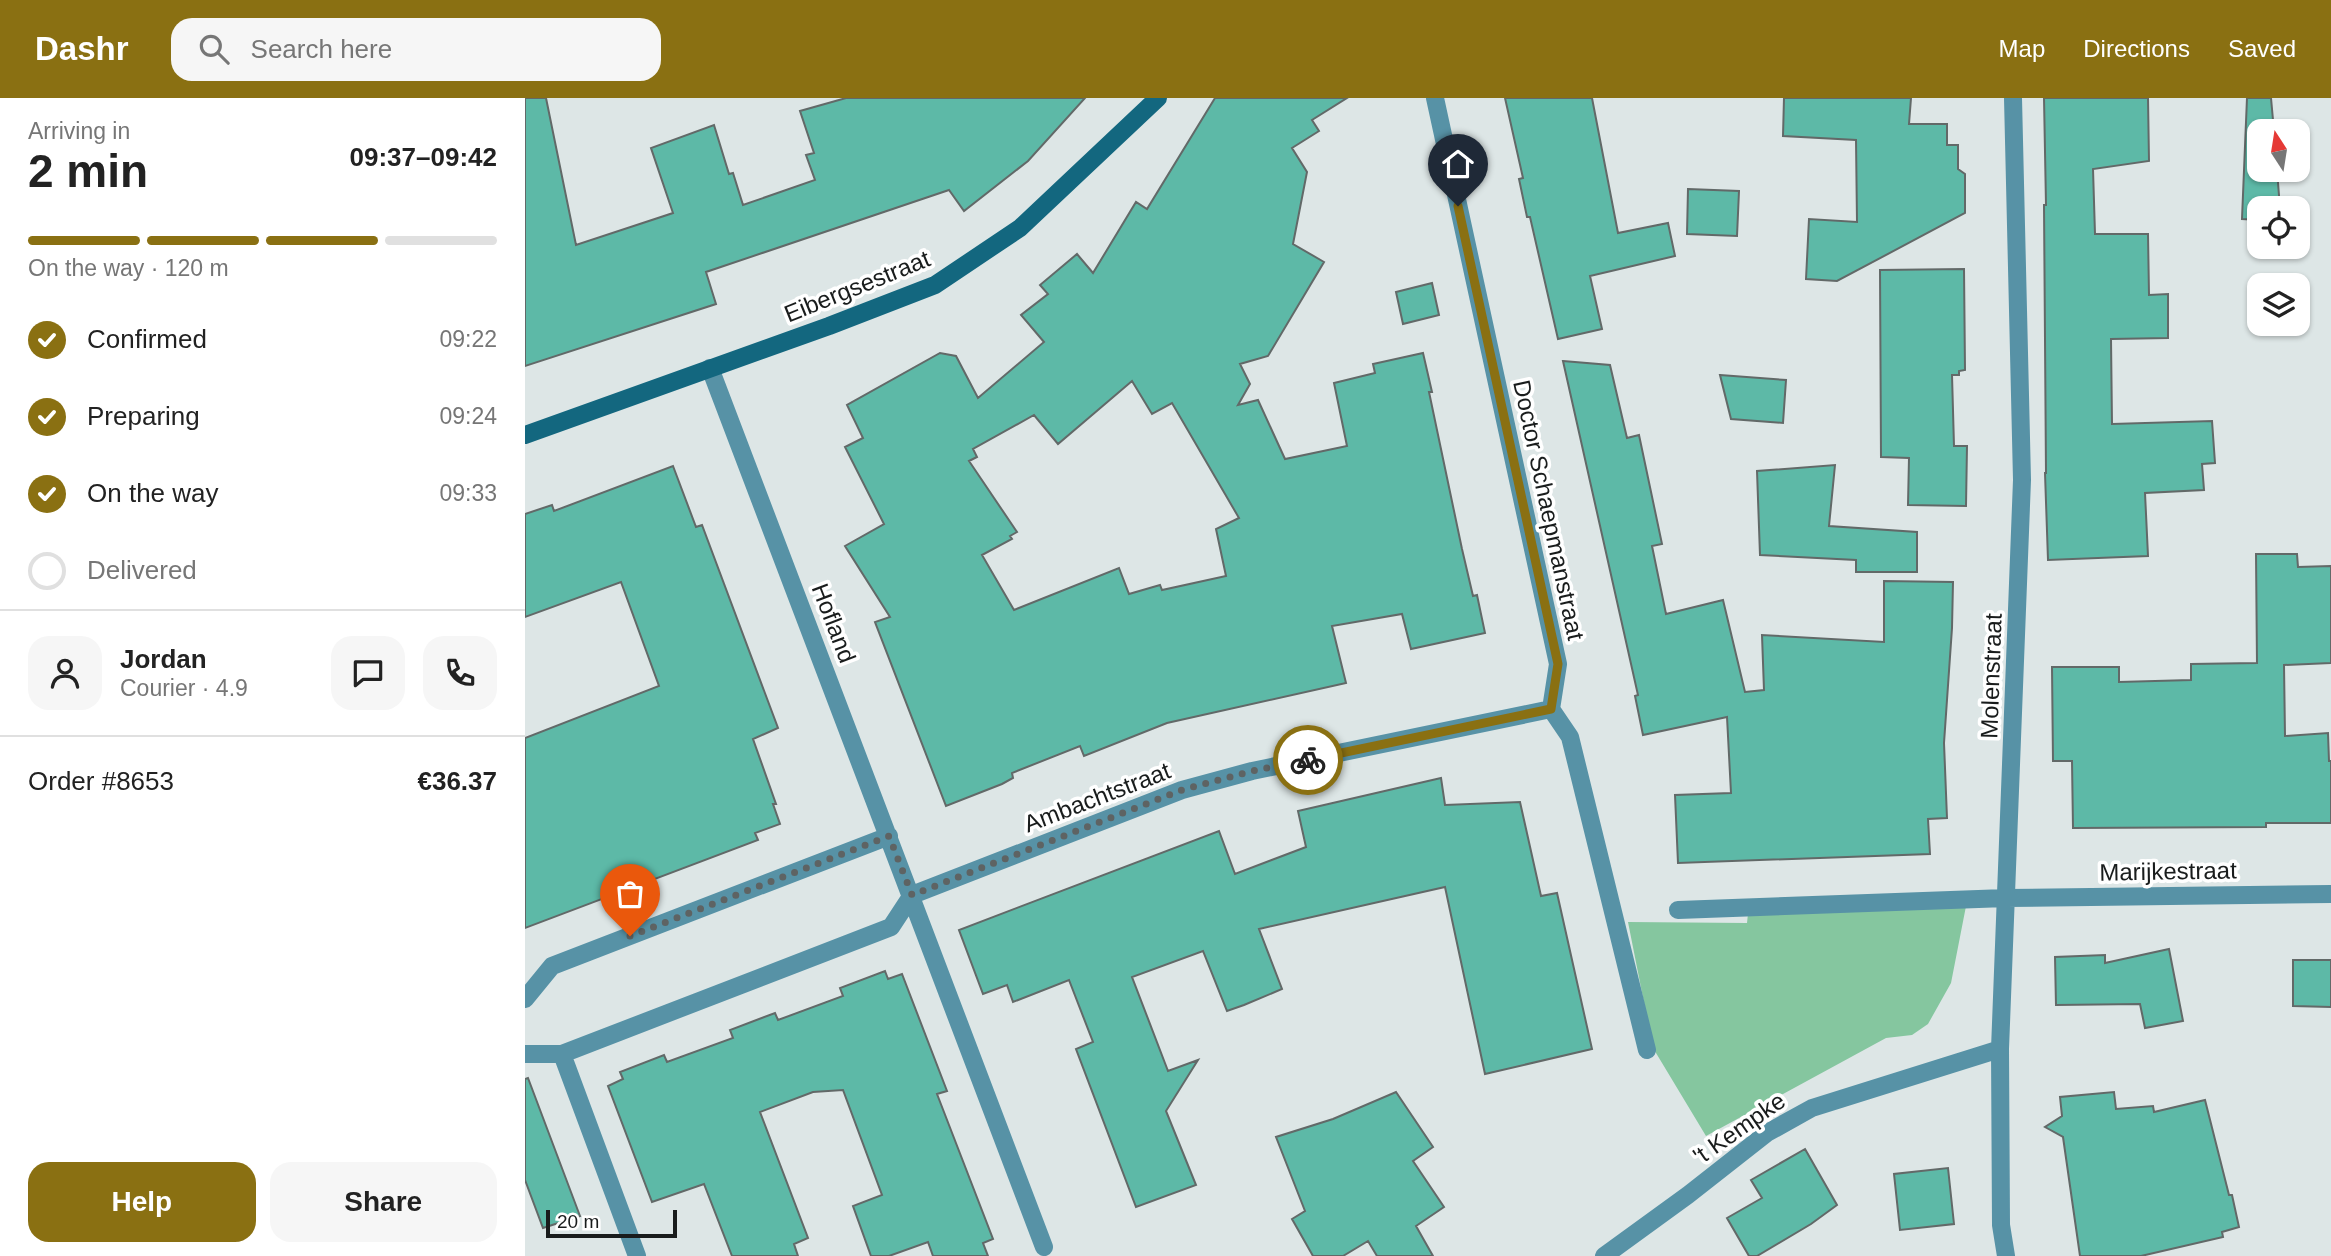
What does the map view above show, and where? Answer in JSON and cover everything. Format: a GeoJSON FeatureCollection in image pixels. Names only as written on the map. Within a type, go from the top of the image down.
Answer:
{"type":"FeatureCollection","features":[{"type":"Feature","properties":{"kind":"main road","name":"Eibergsestraat"},"geometry":{"type":"LineString","coordinates":[[525,435],[935,285],[1020,228],[1158,98]]}},
{"type":"Feature","properties":{"kind":"street","name":"Doctor Schaepmanstraat"},"geometry":{"type":"LineString","coordinates":[[1435,98],[1558,664],[1551,709]]}},
{"type":"Feature","properties":{"kind":"street","name":"Molenstraat"},"geometry":{"type":"LineString","coordinates":[[2007,1256],[2001,1225],[2000,1049],[2022,480],[2013,98]]}},
{"type":"Feature","properties":{"kind":"street","name":"Hofland"},"geometry":{"type":"LineString","coordinates":[[710,368],[912,895]]}},
{"type":"Feature","properties":{"kind":"street","name":"Ambachtstraat"},"geometry":{"type":"LineString","coordinates":[[912,895],[1182,790],[1252,771],[1551,709]]}},
{"type":"Feature","properties":{"kind":"street"},"geometry":{"type":"LineString","coordinates":[[1551,709],[1570,737],[1647,1050]]}},
{"type":"Feature","properties":{"kind":"street"},"geometry":{"type":"LineString","coordinates":[[525,999],[552,967],[889,836]]}},
{"type":"Feature","properties":{"kind":"street","name":"Marijkestraat"},"geometry":{"type":"LineString","coordinates":[[2006,898],[2331,894]]}},
{"type":"Feature","properties":{"kind":"street"},"geometry":{"type":"LineString","coordinates":[[525,1054],[562,1054],[891,927],[912,895]]}},
{"type":"Feature","properties":{"kind":"street"},"geometry":{"type":"LineString","coordinates":[[912,895],[1044,1247]]}},
{"type":"Feature","properties":{"kind":"street"},"geometry":{"type":"LineString","coordinates":[[1678,910],[2006,898]]}},
{"type":"Feature","properties":{"kind":"street","name":"'t Kempke"},"geometry":{"type":"LineString","coordinates":[[1604,1256],[1767,1133],[1812,1108],[2000,1049]]}},
{"type":"Feature","properties":{"kind":"street"},"geometry":{"type":"LineString","coordinates":[[562,1054],[637,1256]]}},
{"type":"Feature","properties":{"kind":"green space"},"geometry":{"type":"Polygon","coordinates":[[[1967,901],[1951,983],[1928,1024],[1912,1035],[1886,1038],[1706,1136],[1653,1048],[1628,922],[1747,923],[1749,904],[1967,901]]]}},
{"type":"Feature","properties":{"kind":"building"},"geometry":{"type":"Polygon","coordinates":[[[525,98],[546,98],[576,245],[673,213],[651,148],[714,125],[729,174],[733,173],[743,205],[815,180],[806,155],[814,153],[800,111],[846,98],[1085,98],[1028,161],[964,211],[949,190],[706,272],[716,304],[525,366],[525,98]]]}},
{"type":"Feature","properties":{"kind":"building"},"geometry":{"type":"Polygon","coordinates":[[[1215,98],[1347,98],[1312,120],[1319,131],[1292,148],[1307,172],[1293,244],[1324,262],[1268,356],[1240,364],[1250,384],[1238,405],[1258,400],[1285,459],[1347,446],[1334,383],[1375,373],[1373,364],[1423,353],[1462,549],[1473,596],[1477,595],[1485,633],[1411,649],[1402,614],[1332,626],[1346,683],[1167,723],[1084,756],[1080,746],[1012,773],[1013,778],[1002,784],[946,806],[875,622],[890,617],[845,546],[884,524],[845,447],[863,438],[847,405],[940,353],[956,356],[978,398],[1044,342],[1021,315],[1048,294],[1040,285],[1077,254],[1093,273],[1136,202],[1147,209],[1215,98]],[[1132,381],[1058,444],[1034,415],[973,449],[977,457],[969,461],[1017,532],[1010,536],[1012,539],[982,555],[1014,610],[1119,568],[1129,594],[1160,585],[1162,590],[1226,576],[1216,529],[1239,518],[1172,403],[1152,414],[1132,381]]]}},
{"type":"Feature","properties":{"kind":"building"},"geometry":{"type":"Polygon","coordinates":[[[1505,98],[1592,98],[1618,233],[1668,223],[1675,256],[1590,276],[1602,329],[1558,339],[1530,217],[1527,217],[1519,179],[1523,178],[1505,98]]]}},
{"type":"Feature","properties":{"kind":"building"},"geometry":{"type":"Polygon","coordinates":[[[1784,98],[1911,98],[1909,124],[1947,124],[1947,145],[1958,145],[1958,169],[1965,174],[1965,213],[1837,281],[1806,279],[1809,219],[1857,222],[1856,140],[1783,136],[1784,98]]]}},
{"type":"Feature","properties":{"kind":"building"},"geometry":{"type":"Polygon","coordinates":[[[2044,98],[2148,98],[2149,161],[2093,169],[2095,234],[2148,234],[2149,295],[2168,294],[2168,338],[2111,339],[2112,424],[2212,421],[2215,463],[2202,464],[2204,490],[2145,493],[2148,556],[2048,560],[2045,473],[2044,98]]]}},
{"type":"Feature","properties":{"kind":"building"},"geometry":{"type":"Polygon","coordinates":[[[2247,98],[2271,98],[2273,119],[2247,119],[2247,182],[2278,182],[2279,196],[2247,196],[2247,219],[2242,219],[2247,98]]]}},
{"type":"Feature","properties":{"kind":"building"},"geometry":{"type":"Polygon","coordinates":[[[1688,189],[1739,191],[1737,236],[1687,234],[1688,189]]]}},
{"type":"Feature","properties":{"kind":"building"},"geometry":{"type":"Polygon","coordinates":[[[1964,269],[1965,370],[1959,371],[1959,375],[1952,375],[1954,446],[1967,446],[1966,506],[1908,505],[1909,458],[1881,457],[1880,270],[1964,269]]]}},
{"type":"Feature","properties":{"kind":"building"},"geometry":{"type":"Polygon","coordinates":[[[1432,283],[1439,315],[1403,324],[1396,292],[1432,283]]]}},
{"type":"Feature","properties":{"kind":"building"},"geometry":{"type":"Polygon","coordinates":[[[1563,361],[1610,365],[1627,438],[1639,435],[1662,544],[1652,546],[1666,614],[1723,600],[1745,692],[1764,690],[1762,635],[1884,642],[1884,581],[1953,582],[1944,743],[1947,818],[1928,819],[1930,854],[1678,863],[1675,795],[1731,793],[1727,717],[1643,735],[1635,696],[1638,695],[1563,361]]]}},
{"type":"Feature","properties":{"kind":"building"},"geometry":{"type":"Polygon","coordinates":[[[1720,375],[1786,380],[1783,423],[1731,419],[1720,375]]]}},
{"type":"Feature","properties":{"kind":"building"},"geometry":{"type":"Polygon","coordinates":[[[1835,465],[1829,526],[1917,532],[1917,572],[1856,572],[1856,560],[1760,555],[1757,471],[1835,465]]]}},
{"type":"Feature","properties":{"kind":"building"},"geometry":{"type":"Polygon","coordinates":[[[673,466],[696,527],[702,525],[778,728],[753,739],[776,804],[773,804],[780,824],[755,833],[758,840],[525,928],[525,738],[659,686],[621,582],[525,617],[525,514],[552,505],[554,511],[673,466]]]}},
{"type":"Feature","properties":{"kind":"building"},"geometry":{"type":"Polygon","coordinates":[[[2256,554],[2297,554],[2298,567],[2331,566],[2331,663],[2284,665],[2285,736],[2328,733],[2331,823],[2266,823],[2266,827],[2073,828],[2072,761],[2053,761],[2052,667],[2119,667],[2119,682],[2191,680],[2191,664],[2257,663],[2256,554]]]}},
{"type":"Feature","properties":{"kind":"building"},"geometry":{"type":"Polygon","coordinates":[[[1441,778],[1445,805],[1520,802],[1541,896],[1557,893],[1592,1049],[1485,1074],[1445,887],[1259,929],[1282,989],[1244,1005],[1227,1011],[1203,951],[1132,977],[1168,1071],[1198,1060],[1166,1111],[1196,1185],[1136,1207],[1076,1049],[1093,1042],[1069,980],[1013,1002],[1007,985],[983,994],[959,930],[1219,831],[1235,874],[1306,847],[1298,811],[1441,778]]]}},
{"type":"Feature","properties":{"kind":"building"},"geometry":{"type":"Polygon","coordinates":[[[2169,949],[2183,1021],[2145,1028],[2140,1004],[2056,1005],[2055,957],[2105,955],[2105,963],[2169,949]]]}},
{"type":"Feature","properties":{"kind":"building"},"geometry":{"type":"Polygon","coordinates":[[[2293,960],[2331,960],[2331,1007],[2293,1006],[2293,960]]]}},
{"type":"Feature","properties":{"kind":"building"},"geometry":{"type":"Polygon","coordinates":[[[885,971],[888,979],[902,974],[947,1091],[937,1094],[993,1239],[983,1243],[988,1256],[933,1256],[928,1242],[889,1256],[871,1256],[853,1206],[882,1195],[843,1090],[813,1092],[760,1112],[808,1238],[794,1244],[798,1256],[732,1256],[704,1184],[652,1202],[608,1086],[623,1079],[620,1072],[664,1055],[667,1062],[733,1038],[730,1030],[775,1013],[778,1020],[843,996],[840,988],[885,971]]]}},
{"type":"Feature","properties":{"kind":"building"},"geometry":{"type":"Polygon","coordinates":[[[528,1078],[580,1216],[543,1228],[525,1180],[525,1079],[528,1078]]]}},
{"type":"Feature","properties":{"kind":"building"},"geometry":{"type":"Polygon","coordinates":[[[1396,1092],[1433,1147],[1413,1161],[1444,1207],[1416,1226],[1433,1256],[1377,1256],[1368,1241],[1343,1256],[1313,1256],[1292,1219],[1305,1211],[1276,1137],[1333,1119],[1396,1092]]]}},
{"type":"Feature","properties":{"kind":"building"},"geometry":{"type":"Polygon","coordinates":[[[2114,1092],[2116,1109],[2153,1106],[2154,1112],[2205,1100],[2239,1227],[2222,1232],[2223,1237],[2141,1256],[2080,1256],[2063,1137],[2045,1127],[2062,1116],[2060,1097],[2114,1092]]]}},
{"type":"Feature","properties":{"kind":"building"},"geometry":{"type":"Polygon","coordinates":[[[1805,1149],[1837,1205],[1757,1256],[1749,1256],[1727,1218],[1762,1198],[1751,1180],[1805,1149]]]}},
{"type":"Feature","properties":{"kind":"building"},"geometry":{"type":"Polygon","coordinates":[[[1948,1168],[1954,1224],[1900,1230],[1894,1174],[1948,1168]]]}},
{"type":"Feature","properties":{"kind":"way so far"},"geometry":{"type":"LineString","coordinates":[[630,936],[889,836],[912,895],[1182,790],[1252,771],[1308,760]]}},
{"type":"Feature","properties":{"kind":"route"},"geometry":{"type":"LineString","coordinates":[[1308,760],[1551,709],[1558,664],[1458,206]]}}]}
